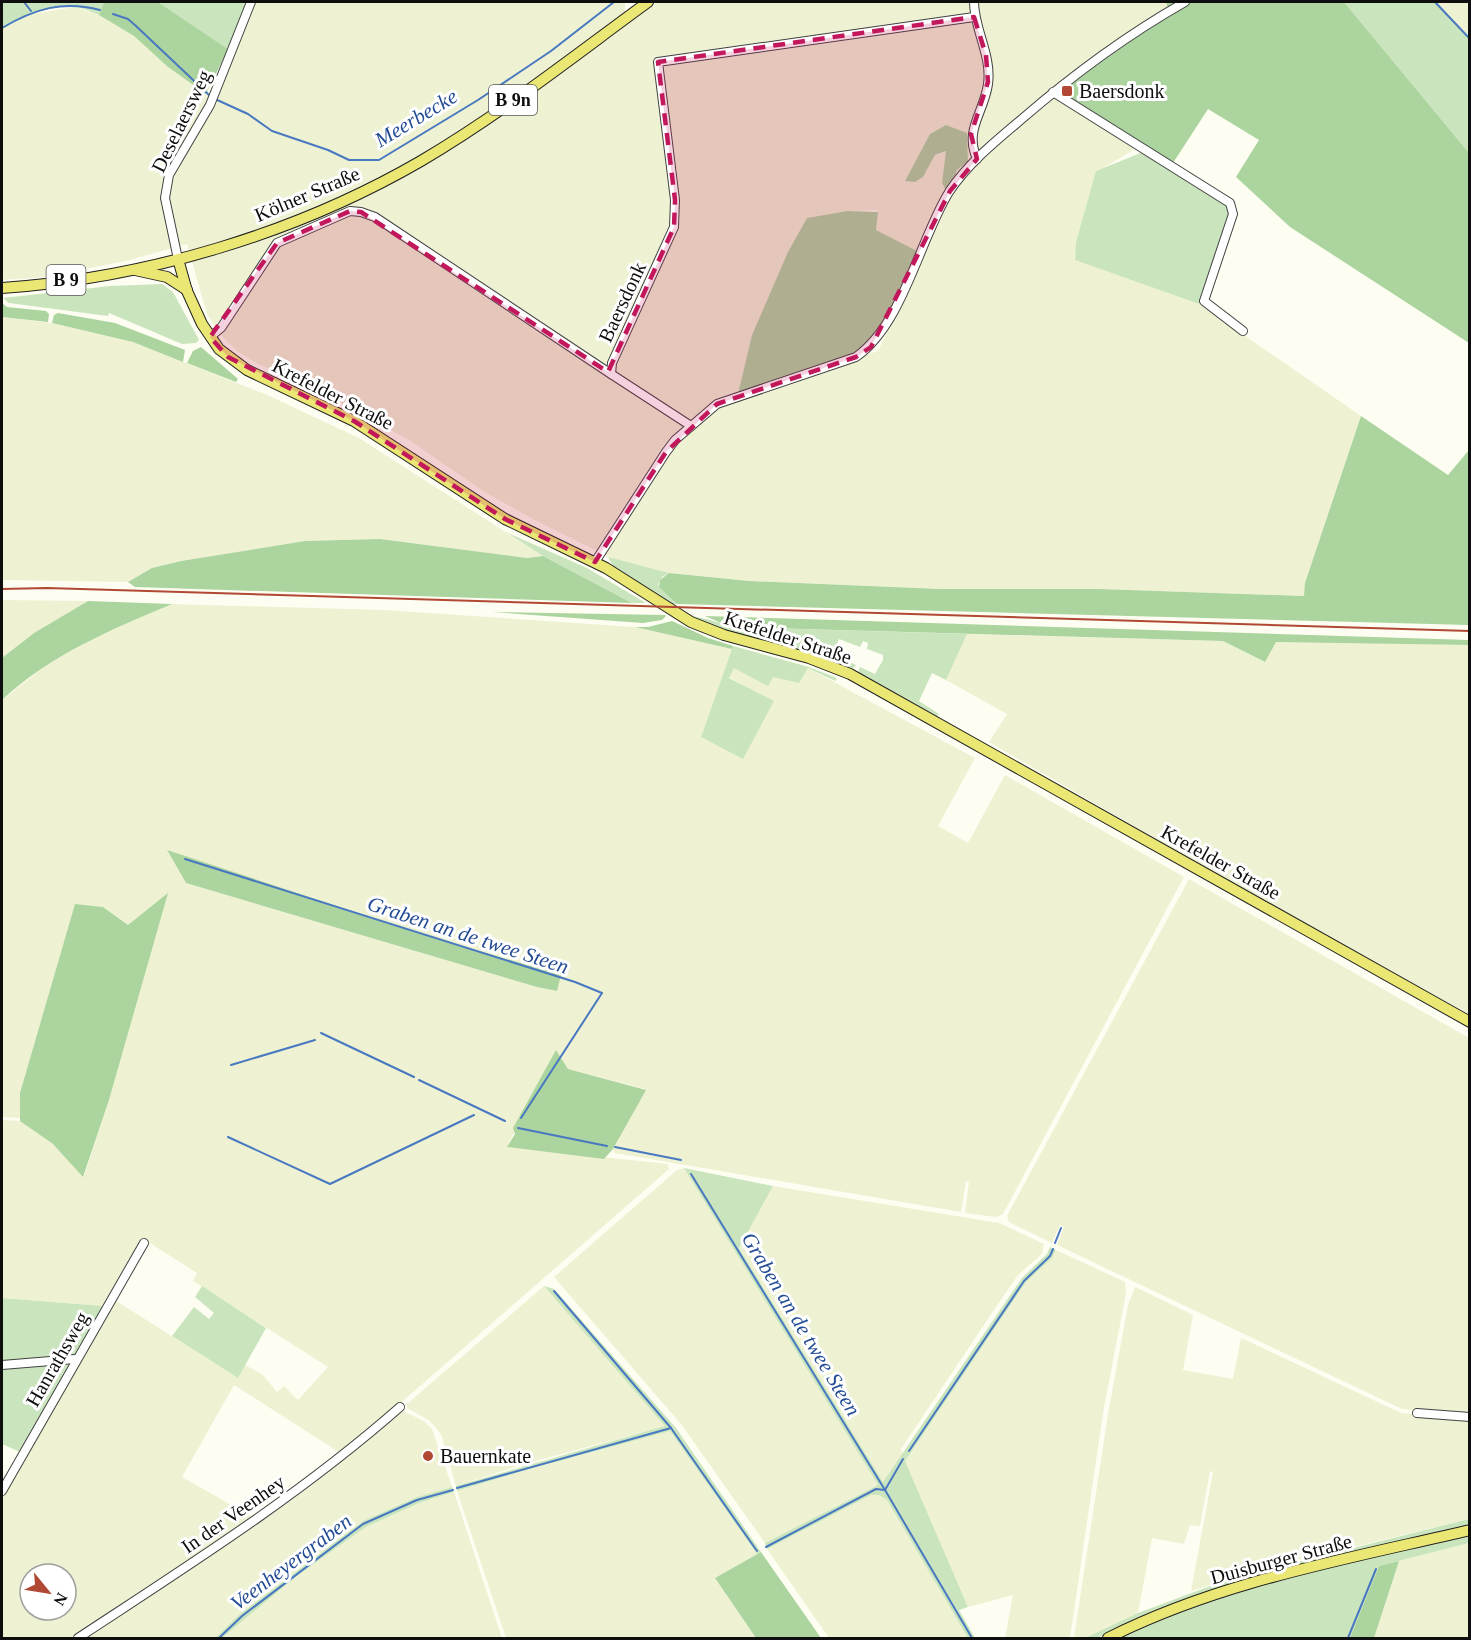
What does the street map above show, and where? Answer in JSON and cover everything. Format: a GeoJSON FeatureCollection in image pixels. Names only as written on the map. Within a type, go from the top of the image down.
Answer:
{"type":"FeatureCollection","features":[{"type":"Feature","properties":{"kind":"main road","name":"Kölner Straße"},"geometry":{"type":"LineString","coordinates":[[2,288],[129,269],[178,258],[268,231],[371,187],[420,161],[531,87],[648,2]]}},
{"type":"Feature","properties":{"kind":"main road","name":"Krefelder Straße"},"geometry":{"type":"LineString","coordinates":[[178,258],[187,291],[210,338],[228,357],[247,370],[354,421],[505,519],[595,562],[702,627],[809,658],[850,674],[1470,1022]]}},
{"type":"Feature","properties":{"kind":"main road"},"geometry":{"type":"LineString","coordinates":[[129,269],[167,277],[187,291]]}},
{"type":"Feature","properties":{"kind":"main road","name":"Duisburger Straße"},"geometry":{"type":"LineString","coordinates":[[1108,1638],[1142,1621],[1242,1584],[1470,1530]]}},
{"type":"Feature","properties":{"kind":"street","name":"Deselaersweg"},"geometry":{"type":"LineString","coordinates":[[178,258],[165,198],[169,175],[210,105],[252,2]]}},
{"type":"Feature","properties":{"kind":"street"},"geometry":{"type":"LineString","coordinates":[[974,2],[974,17],[986,55],[988,82],[984,103],[971,134],[977,159]]}},
{"type":"Feature","properties":{"kind":"street"},"geometry":{"type":"LineString","coordinates":[[595,562],[666,452],[691,426],[717,405],[856,357],[871,347],[893,312],[950,191],[977,159],[1053,92],[1110,47],[1185,2]]}},
{"type":"Feature","properties":{"kind":"street","name":"Baersdonk"},"geometry":{"type":"LineString","coordinates":[[611,375],[612,363],[674,227],[675,200],[658,62],[974,17]]}},
{"type":"Feature","properties":{"kind":"street"},"geometry":{"type":"LineString","coordinates":[[1053,92],[1230,203],[1233,214],[1204,301],[1243,331]]}},
{"type":"Feature","properties":{"kind":"street","name":"Baersdonk"},"geometry":{"type":"LineString","coordinates":[[210,338],[221,328],[277,243],[350,211],[361,212],[375,217],[691,426]]}},
{"type":"Feature","properties":{"kind":"street","name":"Hanrathsweg"},"geometry":{"type":"LineString","coordinates":[[2,1491],[75,1359],[144,1243]]}},
{"type":"Feature","properties":{"kind":"street"},"geometry":{"type":"LineString","coordinates":[[2,1365],[75,1359]]}},
{"type":"Feature","properties":{"kind":"street","name":"In der Veenhey"},"geometry":{"type":"LineString","coordinates":[[78,1638],[250,1525],[344,1456],[400,1407]]}},
{"type":"Feature","properties":{"kind":"street"},"geometry":{"type":"LineString","coordinates":[[1417,1413],[1470,1417]]}},
{"type":"Feature","properties":{"kind":"highlighted area"},"geometry":{"type":"Polygon","coordinates":[[[974,17],[986,55],[988,82],[971,134],[977,159],[950,191],[871,347],[856,357],[717,404],[666,452],[595,562],[505,519],[354,421],[228,357],[210,337],[277,243],[350,211],[361,212],[608,372],[674,227],[675,200],[658,62],[974,17]]]}},
{"type":"Feature","properties":{"kind":"green space"},"geometry":{"type":"Polygon","coordinates":[[[2,2],[104,2],[99,15],[76,7],[57,7],[28,16],[2,29],[2,2]]]}},
{"type":"Feature","properties":{"kind":"green space"},"geometry":{"type":"Polygon","coordinates":[[[104,2],[158,2],[228,49],[206,94],[168,67],[134,36],[99,15],[104,2]]]}},
{"type":"Feature","properties":{"kind":"green space"},"geometry":{"type":"Polygon","coordinates":[[[158,2],[250,2],[228,49],[158,2]]]}},
{"type":"Feature","properties":{"kind":"green space"},"geometry":{"type":"Polygon","coordinates":[[[249,2],[625,2],[625,24],[658,2],[1166,2],[1168,9],[1117,40],[1072,74],[981,151],[957,179],[956,171],[968,161],[967,133],[946,125],[930,134],[905,181],[915,182],[923,177],[935,155],[947,151],[942,183],[947,192],[927,230],[921,253],[876,230],[878,210],[846,211],[807,218],[789,251],[752,335],[738,397],[878,351],[952,195],[976,164],[1055,94],[1142,145],[1096,172],[1076,242],[1075,260],[1199,304],[1361,416],[1305,583],[1305,596],[1099,589],[940,589],[749,581],[669,573],[630,565],[611,558],[531,518],[483,491],[409,440],[324,394],[258,364],[237,351],[220,334],[207,314],[187,244],[126,261],[45,277],[2,280],[2,29],[26,15],[75,7],[99,15],[134,36],[168,67],[208,95],[249,2]]]}},
{"type":"Feature","properties":{"kind":"green space"},"geometry":{"type":"Polygon","coordinates":[[[1166,2],[1344,2],[1469,153],[1469,343],[1290,227],[1236,177],[1259,140],[1208,109],[1173,163],[1055,94],[1141,30],[1169,13],[1166,2]]]}},
{"type":"Feature","properties":{"kind":"green space"},"geometry":{"type":"Polygon","coordinates":[[[1344,2],[1435,2],[1469,38],[1469,153],[1344,2]]]}},
{"type":"Feature","properties":{"kind":"green space"},"geometry":{"type":"Polygon","coordinates":[[[1435,2],[1469,2],[1469,38],[1465,34],[1435,2]]]}},
{"type":"Feature","properties":{"kind":"green space"},"geometry":{"type":"Polygon","coordinates":[[[946,125],[967,133],[968,161],[956,171],[957,179],[947,192],[942,183],[946,151],[935,155],[923,177],[915,182],[905,181],[930,134],[946,125]]]}},
{"type":"Feature","properties":{"kind":"green space"},"geometry":{"type":"Polygon","coordinates":[[[1143,152],[1227,204],[1230,212],[1199,304],[1075,260],[1076,242],[1096,171],[1143,152]]]}},
{"type":"Feature","properties":{"kind":"green space"},"geometry":{"type":"Polygon","coordinates":[[[847,211],[878,212],[876,230],[921,253],[893,310],[856,357],[738,394],[752,335],[788,252],[807,218],[847,211]]]}},
{"type":"Feature","properties":{"kind":"green space"},"geometry":{"type":"Polygon","coordinates":[[[162,284],[173,292],[199,340],[196,343],[182,344],[109,313],[108,316],[9,303],[3,298],[110,286],[162,284]]]}},
{"type":"Feature","properties":{"kind":"green space"},"geometry":{"type":"Polygon","coordinates":[[[2,303],[7,307],[46,311],[49,314],[48,322],[2,317],[2,303]]]}},
{"type":"Feature","properties":{"kind":"green space"},"geometry":{"type":"Polygon","coordinates":[[[58,313],[115,323],[185,350],[183,362],[133,342],[52,323],[54,315],[58,313]]]}},
{"type":"Feature","properties":{"kind":"green space"},"geometry":{"type":"Polygon","coordinates":[[[2,317],[52,323],[133,342],[265,394],[359,438],[543,556],[527,558],[380,539],[305,541],[181,561],[152,568],[128,582],[2,580],[2,317]]]}},
{"type":"Feature","properties":{"kind":"green space"},"geometry":{"type":"Polygon","coordinates":[[[201,347],[238,379],[236,382],[187,363],[193,351],[201,347]]]}},
{"type":"Feature","properties":{"kind":"green space"},"geometry":{"type":"Polygon","coordinates":[[[1361,416],[1448,475],[1469,450],[1469,625],[677,604],[659,587],[660,580],[669,573],[749,581],[940,589],[1099,589],[1304,596],[1305,583],[1361,416]]]}},
{"type":"Feature","properties":{"kind":"green space"},"geometry":{"type":"Polygon","coordinates":[[[506,532],[587,568],[646,603],[632,603],[543,556],[506,532]]]}},
{"type":"Feature","properties":{"kind":"green space"},"geometry":{"type":"Polygon","coordinates":[[[380,539],[527,558],[543,556],[632,603],[135,587],[128,582],[152,568],[181,561],[305,541],[380,539]]]}},
{"type":"Feature","properties":{"kind":"green space"},"geometry":{"type":"Polygon","coordinates":[[[608,557],[669,573],[662,577],[658,585],[677,604],[671,604],[613,566],[608,557]]]}},
{"type":"Feature","properties":{"kind":"green space"},"geometry":{"type":"Polygon","coordinates":[[[2,600],[88,601],[34,633],[2,658],[2,600]]]}},
{"type":"Feature","properties":{"kind":"green space"},"geometry":{"type":"Polygon","coordinates":[[[88,601],[172,604],[82,644],[40,670],[2,700],[2,658],[34,633],[88,601]]]}},
{"type":"Feature","properties":{"kind":"green space"},"geometry":{"type":"Polygon","coordinates":[[[172,604],[384,610],[635,627],[732,649],[701,737],[760,695],[729,677],[734,668],[773,677],[808,668],[975,758],[938,826],[968,843],[1005,775],[1184,877],[1003,1214],[996,1217],[965,1213],[969,1182],[966,1181],[961,1212],[615,1153],[613,1150],[645,1089],[568,1069],[557,1051],[507,1147],[668,1164],[669,1169],[342,1454],[234,1385],[182,1477],[254,1518],[74,1638],[2,1638],[2,1496],[113,1299],[238,1378],[245,1365],[263,1375],[277,1392],[284,1386],[298,1400],[328,1367],[193,1281],[197,1273],[142,1238],[103,1306],[2,1298],[2,1120],[21,1121],[54,1145],[84,1176],[109,1100],[167,894],[128,925],[103,907],[75,905],[20,1093],[20,1118],[2,1117],[2,700],[45,666],[104,632],[172,604]],[[167,851],[186,883],[557,991],[560,975],[446,941],[167,851]]]}},
{"type":"Feature","properties":{"kind":"green space"},"geometry":{"type":"Polygon","coordinates":[[[492,612],[666,616],[662,620],[643,623],[492,612]]]}},
{"type":"Feature","properties":{"kind":"green space"},"geometry":{"type":"Polygon","coordinates":[[[692,616],[766,635],[768,628],[967,634],[946,680],[932,673],[919,701],[939,714],[937,716],[858,673],[860,667],[875,674],[883,660],[883,655],[867,649],[868,643],[863,641],[860,647],[839,639],[833,654],[856,665],[852,670],[692,616]]]}},
{"type":"Feature","properties":{"kind":"green space"},"geometry":{"type":"Polygon","coordinates":[[[705,616],[1469,640],[1470,645],[1276,642],[1265,662],[1223,641],[769,628],[766,635],[733,628],[705,616]]]}},
{"type":"Feature","properties":{"kind":"green space"},"geometry":{"type":"Polygon","coordinates":[[[672,621],[708,638],[733,646],[732,649],[635,627],[648,627],[672,621]]]}},
{"type":"Feature","properties":{"kind":"green space"},"geometry":{"type":"Polygon","coordinates":[[[967,634],[1223,641],[1264,662],[1276,641],[1469,645],[1469,1014],[1262,901],[989,742],[1007,714],[946,680],[967,634]]]}},
{"type":"Feature","properties":{"kind":"green space"},"geometry":{"type":"Polygon","coordinates":[[[733,646],[809,667],[837,678],[835,681],[808,668],[799,683],[773,677],[768,686],[734,668],[729,678],[774,701],[743,759],[701,737],[733,646]]]}},
{"type":"Feature","properties":{"kind":"green space"},"geometry":{"type":"Polygon","coordinates":[[[167,850],[422,934],[561,975],[557,991],[186,883],[167,850]]]}},
{"type":"Feature","properties":{"kind":"green space"},"geometry":{"type":"Polygon","coordinates":[[[1189,879],[1469,1038],[1469,1415],[1402,1409],[1057,1245],[1064,1227],[1060,1225],[1052,1243],[1009,1222],[1007,1216],[1189,879]]]}},
{"type":"Feature","properties":{"kind":"green space"},"geometry":{"type":"Polygon","coordinates":[[[168,893],[109,1100],[83,1177],[53,1144],[20,1121],[20,1093],[75,904],[103,907],[128,925],[168,893]]]}},
{"type":"Feature","properties":{"kind":"green space"},"geometry":{"type":"Polygon","coordinates":[[[556,1050],[568,1069],[646,1090],[613,1149],[604,1159],[507,1147],[515,1134],[513,1128],[556,1050]]]}},
{"type":"Feature","properties":{"kind":"green space"},"geometry":{"type":"Polygon","coordinates":[[[684,1168],[878,1485],[765,1543],[681,1424],[554,1277],[677,1170],[684,1168]]]}},
{"type":"Feature","properties":{"kind":"green space"},"geometry":{"type":"Polygon","coordinates":[[[684,1168],[773,1186],[739,1248],[883,1482],[1022,1278],[1047,1254],[1050,1247],[1056,1250],[1052,1258],[1026,1282],[905,1461],[968,1607],[959,1610],[975,1638],[968,1638],[887,1500],[879,1495],[871,1495],[767,1549],[765,1543],[878,1485],[684,1168]]]}},
{"type":"Feature","properties":{"kind":"green space"},"geometry":{"type":"Polygon","coordinates":[[[773,1186],[999,1223],[1044,1244],[1042,1254],[1018,1275],[998,1304],[901,1449],[903,1454],[883,1483],[739,1248],[773,1186]]]}},
{"type":"Feature","properties":{"kind":"green space"},"geometry":{"type":"Polygon","coordinates":[[[1056,1250],[1125,1282],[1126,1293],[1103,1413],[1070,1638],[1005,1638],[1013,1595],[968,1607],[905,1461],[1026,1282],[1052,1258],[1056,1250]]]}},
{"type":"Feature","properties":{"kind":"green space"},"geometry":{"type":"Polygon","coordinates":[[[202,1286],[266,1328],[238,1378],[172,1336],[194,1307],[209,1319],[214,1313],[195,1297],[202,1286]]]}},
{"type":"Feature","properties":{"kind":"green space"},"geometry":{"type":"Polygon","coordinates":[[[544,1286],[666,1426],[524,1464],[456,1486],[441,1434],[430,1421],[407,1408],[407,1404],[544,1286]]]}},
{"type":"Feature","properties":{"kind":"green space"},"geometry":{"type":"Polygon","coordinates":[[[544,1286],[554,1289],[676,1428],[761,1552],[757,1554],[670,1431],[457,1491],[456,1486],[665,1426],[544,1286]]]}},
{"type":"Feature","properties":{"kind":"green space"},"geometry":{"type":"Polygon","coordinates":[[[1135,1287],[1193,1315],[1183,1370],[1233,1379],[1241,1338],[1401,1413],[1469,1419],[1469,1519],[1274,1566],[1191,1591],[1213,1472],[1210,1471],[1200,1526],[1190,1525],[1184,1544],[1152,1538],[1138,1613],[1085,1638],[1074,1638],[1108,1414],[1128,1305],[1135,1287]]]}},
{"type":"Feature","properties":{"kind":"green space"},"geometry":{"type":"Polygon","coordinates":[[[2,1298],[103,1306],[75,1354],[69,1358],[2,1362],[2,1298]]]}},
{"type":"Feature","properties":{"kind":"green space"},"geometry":{"type":"Polygon","coordinates":[[[66,1363],[68,1366],[20,1452],[2,1444],[2,1367],[66,1363]]]}},
{"type":"Feature","properties":{"kind":"green space"},"geometry":{"type":"Polygon","coordinates":[[[398,1412],[405,1412],[424,1421],[432,1429],[452,1487],[417,1497],[363,1521],[240,1614],[215,1638],[82,1638],[251,1527],[345,1458],[398,1412]]]}},
{"type":"Feature","properties":{"kind":"green space"},"geometry":{"type":"Polygon","coordinates":[[[670,1431],[757,1554],[715,1578],[756,1638],[506,1638],[457,1491],[670,1431]]]}},
{"type":"Feature","properties":{"kind":"green space"},"geometry":{"type":"Polygon","coordinates":[[[452,1487],[454,1492],[419,1503],[366,1527],[298,1575],[222,1638],[215,1638],[240,1614],[363,1521],[417,1497],[452,1487]]]}},
{"type":"Feature","properties":{"kind":"green space"},"geometry":{"type":"Polygon","coordinates":[[[454,1492],[502,1638],[222,1638],[298,1575],[366,1527],[419,1503],[454,1492]]]}},
{"type":"Feature","properties":{"kind":"green space"},"geometry":{"type":"Polygon","coordinates":[[[871,1495],[879,1495],[887,1500],[968,1638],[829,1638],[767,1549],[871,1495]]]}},
{"type":"Feature","properties":{"kind":"green space"},"geometry":{"type":"Polygon","coordinates":[[[1469,1519],[1469,1525],[1137,1619],[1097,1638],[1085,1638],[1138,1613],[1229,1579],[1469,1519]]]}},
{"type":"Feature","properties":{"kind":"green space"},"geometry":{"type":"Polygon","coordinates":[[[1469,1534],[1469,1543],[1379,1566],[1350,1638],[1117,1638],[1187,1608],[1267,1583],[1469,1534]]]}},
{"type":"Feature","properties":{"kind":"green space"},"geometry":{"type":"Polygon","coordinates":[[[1469,1543],[1469,1638],[1374,1638],[1399,1561],[1469,1543]]]}},
{"type":"Feature","properties":{"kind":"green space"},"geometry":{"type":"Polygon","coordinates":[[[761,1552],[821,1638],[756,1638],[715,1578],[761,1552]]]}},
{"type":"Feature","properties":{"kind":"green space"},"geometry":{"type":"Polygon","coordinates":[[[1399,1561],[1374,1638],[1350,1638],[1379,1566],[1399,1561]]]}},
{"type":"Feature","properties":{"kind":"waterway"},"geometry":{"type":"LineString","coordinates":[[24,2],[31,11]]}},
{"type":"Feature","properties":{"kind":"waterway","name":"Meerbecke"},"geometry":{"type":"LineString","coordinates":[[215,99],[248,114],[272,131],[328,150],[349,160],[379,160],[478,100],[551,51],[614,2]]}},
{"type":"Feature","properties":{"kind":"waterway"},"geometry":{"type":"LineString","coordinates":[[1435,2],[1470,39]]}},
{"type":"Feature","properties":{"kind":"waterway","name":"Meerbecke"},"geometry":{"type":"LineString","coordinates":[[2,28],[37,11],[49,8],[74,6],[100,10]]}},
{"type":"Feature","properties":{"kind":"waterway","name":"Meerbecke"},"geometry":{"type":"LineString","coordinates":[[113,14],[128,19],[209,95]]}},
{"type":"Feature","properties":{"kind":"waterway","name":"Graben an de twee Steen"},"geometry":{"type":"LineString","coordinates":[[185,859],[575,982],[602,993],[521,1118]]}},
{"type":"Feature","properties":{"kind":"waterway"},"geometry":{"type":"LineString","coordinates":[[321,1033],[414,1077]]}},
{"type":"Feature","properties":{"kind":"waterway"},"geometry":{"type":"LineString","coordinates":[[231,1065],[315,1040]]}},
{"type":"Feature","properties":{"kind":"waterway"},"geometry":{"type":"LineString","coordinates":[[419,1080],[505,1121]]}},
{"type":"Feature","properties":{"kind":"waterway"},"geometry":{"type":"LineString","coordinates":[[228,1137],[330,1184],[474,1115]]}},
{"type":"Feature","properties":{"kind":"waterway","name":"Graben an de twee Steen"},"geometry":{"type":"LineString","coordinates":[[518,1128],[607,1146]]}},
{"type":"Feature","properties":{"kind":"waterway","name":"Graben an de twee Steen"},"geometry":{"type":"LineString","coordinates":[[615,1147],[681,1160]]}},
{"type":"Feature","properties":{"kind":"waterway","name":"Graben an de twee Steen"},"geometry":{"type":"LineString","coordinates":[[691,1174],[885,1490]]}},
{"type":"Feature","properties":{"kind":"waterway"},"geometry":{"type":"LineString","coordinates":[[1055,1243],[1061,1228]]}},
{"type":"Feature","properties":{"kind":"waterway"},"geometry":{"type":"LineString","coordinates":[[909,1451],[1024,1281],[1050,1256],[1053,1249]]}},
{"type":"Feature","properties":{"kind":"waterway"},"geometry":{"type":"LineString","coordinates":[[554,1291],[671,1428]]}},
{"type":"Feature","properties":{"kind":"waterway","name":"Veenheyergraben"},"geometry":{"type":"LineString","coordinates":[[457,1488],[671,1428],[757,1551]]}},
{"type":"Feature","properties":{"kind":"waterway"},"geometry":{"type":"LineString","coordinates":[[885,1490],[903,1459]]}},
{"type":"Feature","properties":{"kind":"waterway","name":"Veenheyergraben"},"geometry":{"type":"LineString","coordinates":[[766,1547],[876,1489],[885,1490],[972,1638]]}},
{"type":"Feature","properties":{"kind":"waterway","name":"Veenheyergraben"},"geometry":{"type":"LineString","coordinates":[[219,1638],[242,1616],[363,1524],[417,1500],[453,1490]]}},
{"type":"Feature","properties":{"kind":"waterway"},"geometry":{"type":"LineString","coordinates":[[1348,1638],[1376,1569]]}},
{"type":"Feature","properties":{"kind":"railway"},"geometry":{"type":"LineString","coordinates":[[2,589],[47,588],[1470,631]]}},
{"type":"Feature","properties":{"kind":"place","name":"Baersdonk"},"geometry":{"type":"Point","coordinates":[1067,91]}},
{"type":"Feature","properties":{"kind":"place","name":"Bauernkate"},"geometry":{"type":"Point","coordinates":[428,1456]}}]}
